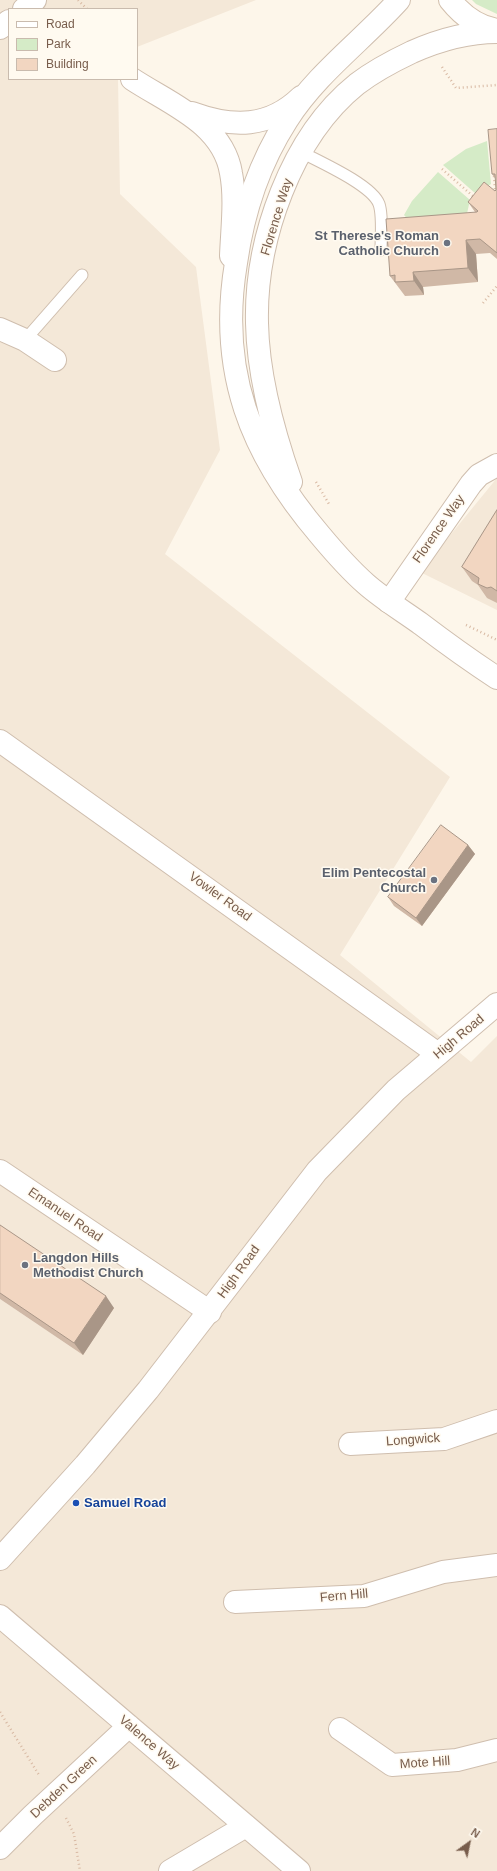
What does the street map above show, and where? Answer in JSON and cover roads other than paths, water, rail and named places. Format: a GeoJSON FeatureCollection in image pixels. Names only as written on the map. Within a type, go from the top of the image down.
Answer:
{"type":"FeatureCollection","features":[{"type":"Feature","properties":{"kind":"street"},"geometry":{"type":"LineString","coordinates":[[25,8],[35,0]]}},
{"type":"Feature","properties":{"kind":"street"},"geometry":{"type":"LineString","coordinates":[[44,0],[50,8]]}},
{"type":"Feature","properties":{"kind":"street","name":"Florence Way"},"geometry":{"type":"LineString","coordinates":[[400,0],[335,62],[309,90],[286,122],[258,179],[241,233],[231,302],[234,368],[238,389],[250,426],[258,443],[282,485],[304,517],[320,536],[352,571],[389,602],[497,678]]}},
{"type":"Feature","properties":{"kind":"street"},"geometry":{"type":"LineString","coordinates":[[450,0],[459,11],[476,23],[497,31]]}},
{"type":"Feature","properties":{"kind":"street"},"geometry":{"type":"LineString","coordinates":[[0,28],[8,22]]}},
{"type":"Feature","properties":{"kind":"street","name":"Florence Way"},"geometry":{"type":"LineString","coordinates":[[320,536],[300,504],[276,437],[265,390],[257,322],[260,278],[269,233],[286,181],[310,137],[335,105],[357,84],[387,65],[419,49],[448,39],[475,33],[497,31]]}},
{"type":"Feature","properties":{"kind":"street"},"geometry":{"type":"LineString","coordinates":[[134,80],[178,108],[212,134],[219,143],[230,165],[232,181],[231,302]]}},
{"type":"Feature","properties":{"kind":"street"},"geometry":{"type":"LineString","coordinates":[[178,108],[208,119],[223,122],[256,122],[277,115],[286,110],[309,90]]}},
{"type":"Feature","properties":{"kind":"street"},"geometry":{"type":"LineString","coordinates":[[0,328],[25,340],[55,360]]}},
{"type":"Feature","properties":{"kind":"street","name":"Florence Way"},"geometry":{"type":"LineString","coordinates":[[389,602],[470,484],[479,475],[497,465]]}},
{"type":"Feature","properties":{"kind":"street","name":"Florence Way"},"geometry":{"type":"LineString","coordinates":[[422,626],[497,661]]}},
{"type":"Feature","properties":{"kind":"street","name":"Vowler Road"},"geometry":{"type":"LineString","coordinates":[[0,741],[438,1054]]}},
{"type":"Feature","properties":{"kind":"street","name":"High Road"},"geometry":{"type":"LineString","coordinates":[[0,1559],[118,1427],[210,1312],[297,1195],[317,1171],[377,1108],[497,1004]]}},
{"type":"Feature","properties":{"kind":"street","name":"Emanuel Road"},"geometry":{"type":"LineString","coordinates":[[0,1171],[210,1312]]}},
{"type":"Feature","properties":{"kind":"street","name":"Longwick"},"geometry":{"type":"LineString","coordinates":[[350,1444],[444,1439],[497,1420]]}},
{"type":"Feature","properties":{"kind":"street","name":"Fern Hill"},"geometry":{"type":"LineString","coordinates":[[235,1602],[364,1596],[443,1572],[497,1565]]}},
{"type":"Feature","properties":{"kind":"street","name":"Valence Way"},"geometry":{"type":"LineString","coordinates":[[0,1616],[299,1871]]}},
{"type":"Feature","properties":{"kind":"street","name":"Debden Green"},"geometry":{"type":"LineString","coordinates":[[0,1848],[53,1796],[129,1726]]}},
{"type":"Feature","properties":{"kind":"street","name":"Mote Hill"},"geometry":{"type":"LineString","coordinates":[[340,1729],[392,1765],[457,1760],[497,1750]]}},
{"type":"Feature","properties":{"kind":"street"},"geometry":{"type":"LineString","coordinates":[[170,1871],[246,1826]]}},
{"type":"Feature","properties":{"kind":"lane"},"geometry":{"type":"LineString","coordinates":[[301,152],[366,188],[376,196],[380,206],[381,250]]}},
{"type":"Feature","properties":{"kind":"lane"},"geometry":{"type":"LineString","coordinates":[[25,340],[82,275]]}},
{"type":"Feature","properties":{"kind":"place","name":"St Therese's Roman Catholic Church"},"geometry":{"type":"Point","coordinates":[447,243]}},
{"type":"Feature","properties":{"kind":"place","name":"Elim Pentecostal Church"},"geometry":{"type":"Point","coordinates":[434,880]}},
{"type":"Feature","properties":{"kind":"place","name":"Langdon Hills Methodist Church"},"geometry":{"type":"Point","coordinates":[25,1265]}},
{"type":"Feature","properties":{"kind":"place","name":"Samuel Road"},"geometry":{"type":"Point","coordinates":[76,1503]}}]}
